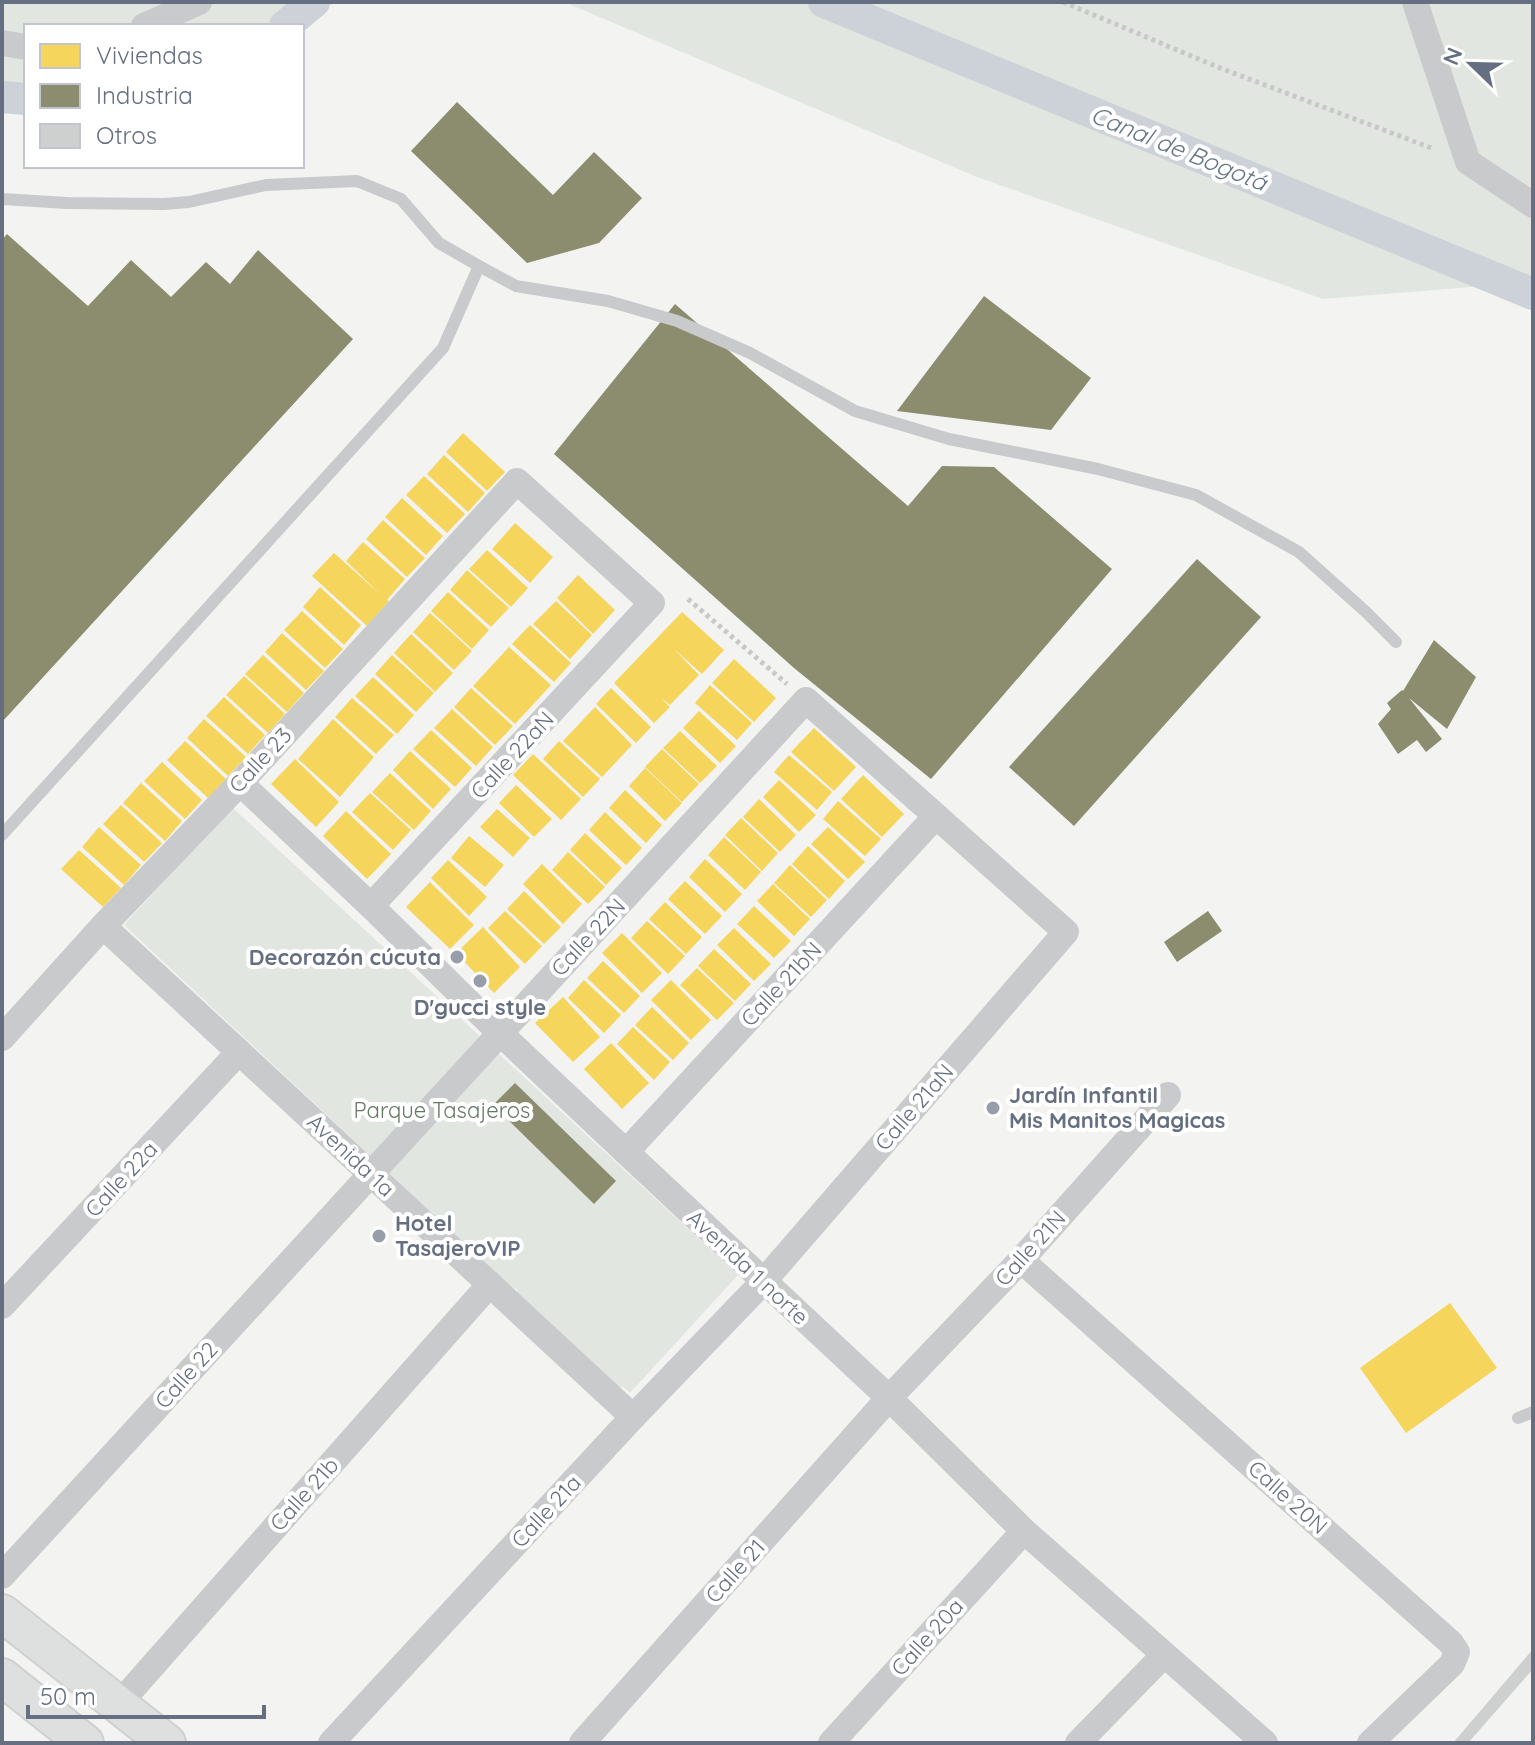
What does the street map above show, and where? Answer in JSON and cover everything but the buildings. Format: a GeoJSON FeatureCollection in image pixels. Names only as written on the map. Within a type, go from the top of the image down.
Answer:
{"type":"FeatureCollection","features":[{"type":"Feature","properties":{"kind":"street"},"geometry":{"type":"LineString","coordinates":[[149,24],[199,2]]}},
{"type":"Feature","properties":{"kind":"street"},"geometry":{"type":"LineString","coordinates":[[1415,2],[1468,162],[1533,205]]}},
{"type":"Feature","properties":{"kind":"street"},"geometry":{"type":"LineString","coordinates":[[2,43],[24,47]]}},
{"type":"Feature","properties":{"kind":"street","name":"Calle 23"},"geometry":{"type":"LineString","coordinates":[[2,1038],[517,481],[652,603]]}},
{"type":"Feature","properties":{"kind":"street","name":"Calle 22aN"},"geometry":{"type":"LineString","coordinates":[[371,906],[652,603]]}},
{"type":"Feature","properties":{"kind":"street"},"geometry":{"type":"LineString","coordinates":[[806,700],[936,816]]}},
{"type":"Feature","properties":{"kind":"street","name":"Calle 22N"},"geometry":{"type":"LineString","coordinates":[[370,1173],[806,700]]}},
{"type":"Feature","properties":{"kind":"street","name":"Avenida 1 norte"},"geometry":{"type":"LineString","coordinates":[[240,783],[500,1033],[889,1398],[1024,1531],[1265,1743]]}},
{"type":"Feature","properties":{"kind":"street","name":"Calle 21aN"},"geometry":{"type":"LineString","coordinates":[[763,1282],[1066,932],[936,816]]}},
{"type":"Feature","properties":{"kind":"street","name":"Calle 21bN"},"geometry":{"type":"LineString","coordinates":[[626,1152],[936,816]]}},
{"type":"Feature","properties":{"kind":"street","name":"Avenida 1a"},"geometry":{"type":"LineString","coordinates":[[103,926],[633,1417]]}},
{"type":"Feature","properties":{"kind":"street","name":"Calle 22a"},"geometry":{"type":"LineString","coordinates":[[2,1306],[239,1052]]}},
{"type":"Feature","properties":{"kind":"street","name":"Calle 21N"},"geometry":{"type":"LineString","coordinates":[[889,1398],[1021,1260],[1168,1095]]}},
{"type":"Feature","properties":{"kind":"street","name":"Calle 22"},"geometry":{"type":"LineString","coordinates":[[2,1576],[370,1173]]}},
{"type":"Feature","properties":{"kind":"street","name":"Calle 20N"},"geometry":{"type":"LineString","coordinates":[[1021,1260],[1451,1643],[1457,1652],[1452,1664],[1370,1743]]}},
{"type":"Feature","properties":{"kind":"street","name":"Calle 21a"},"geometry":{"type":"LineString","coordinates":[[331,1743],[633,1417],[763,1282]]}},
{"type":"Feature","properties":{"kind":"street","name":"Calle 21b"},"geometry":{"type":"LineString","coordinates":[[118,1705],[490,1284]]}},
{"type":"Feature","properties":{"kind":"street","name":"Calle 21"},"geometry":{"type":"LineString","coordinates":[[582,1743],[889,1398]]}},
{"type":"Feature","properties":{"kind":"street","name":"Calle 20a"},"geometry":{"type":"LineString","coordinates":[[831,1743],[1024,1531]]}},
{"type":"Feature","properties":{"kind":"street"},"geometry":{"type":"LineString","coordinates":[[2,1613],[167,1743]]}},
{"type":"Feature","properties":{"kind":"street"},"geometry":{"type":"LineString","coordinates":[[1078,1743],[1164,1655]]}},
{"type":"Feature","properties":{"kind":"street"},"geometry":{"type":"LineString","coordinates":[[2,1677],[85,1743]]}},
{"type":"Feature","properties":{"kind":"lane"},"geometry":{"type":"LineString","coordinates":[[2,199],[164,204],[189,202],[266,185],[357,181],[401,199],[439,243],[516,286],[608,301],[677,321],[750,353],[855,411],[949,439],[1098,469],[1196,495],[1299,552],[1396,642]]}},
{"type":"Feature","properties":{"kind":"lane"},"geometry":{"type":"LineString","coordinates":[[2,835],[443,348],[479,266]]}},
{"type":"Feature","properties":{"kind":"lane"},"geometry":{"type":"LineString","coordinates":[[1518,1418],[1533,1412]]}},
{"type":"Feature","properties":{"kind":"path"},"geometry":{"type":"LineString","coordinates":[[1063,2],[1233,73],[1468,162]]}},
{"type":"Feature","properties":{"kind":"path"},"geometry":{"type":"LineString","coordinates":[[688,599],[806,700]]}},
{"type":"Feature","properties":{"kind":"green space"},"geometry":{"type":"Polygon","coordinates":[[[2,2],[337,2],[298,24],[24,24],[24,98],[2,96],[2,2]]]}},
{"type":"Feature","properties":{"kind":"green space"},"geometry":{"type":"Polygon","coordinates":[[[564,2],[1533,2],[1533,312],[1497,285],[1323,299],[977,177],[564,2]]]}},
{"type":"Feature","properties":{"kind":"green space","name":"Parque Tasajeros"},"geometry":{"type":"Polygon","coordinates":[[[232,807],[738,1275],[630,1393],[622,1386],[618,1391],[516,1294],[516,1288],[514,1290],[124,925],[232,807]]]}},
{"type":"Feature","properties":{"kind":"waterway","name":"Canal de Bogotá"},"geometry":{"type":"LineString","coordinates":[[287,24],[314,2]]}},
{"type":"Feature","properties":{"kind":"waterway","name":"Canal de Bogotá"},"geometry":{"type":"LineString","coordinates":[[824,2],[1533,294]]}},
{"type":"Feature","properties":{"kind":"waterway","name":"Canal de Bogotá"},"geometry":{"type":"LineString","coordinates":[[2,97],[24,99]]}},
{"type":"Feature","properties":{"kind":"place","name":"Decorazón cúcuta"},"geometry":{"type":"Point","coordinates":[457,957]}},
{"type":"Feature","properties":{"kind":"place","name":"D'gucci style"},"geometry":{"type":"Point","coordinates":[480,981]}},
{"type":"Feature","properties":{"kind":"place","name":"Jardín Infantil Mis Manitos Magicas"},"geometry":{"type":"Point","coordinates":[993,1108]}},
{"type":"Feature","properties":{"kind":"place","name":"Hotel TasajeroVIP"},"geometry":{"type":"Point","coordinates":[379,1236]}}]}
